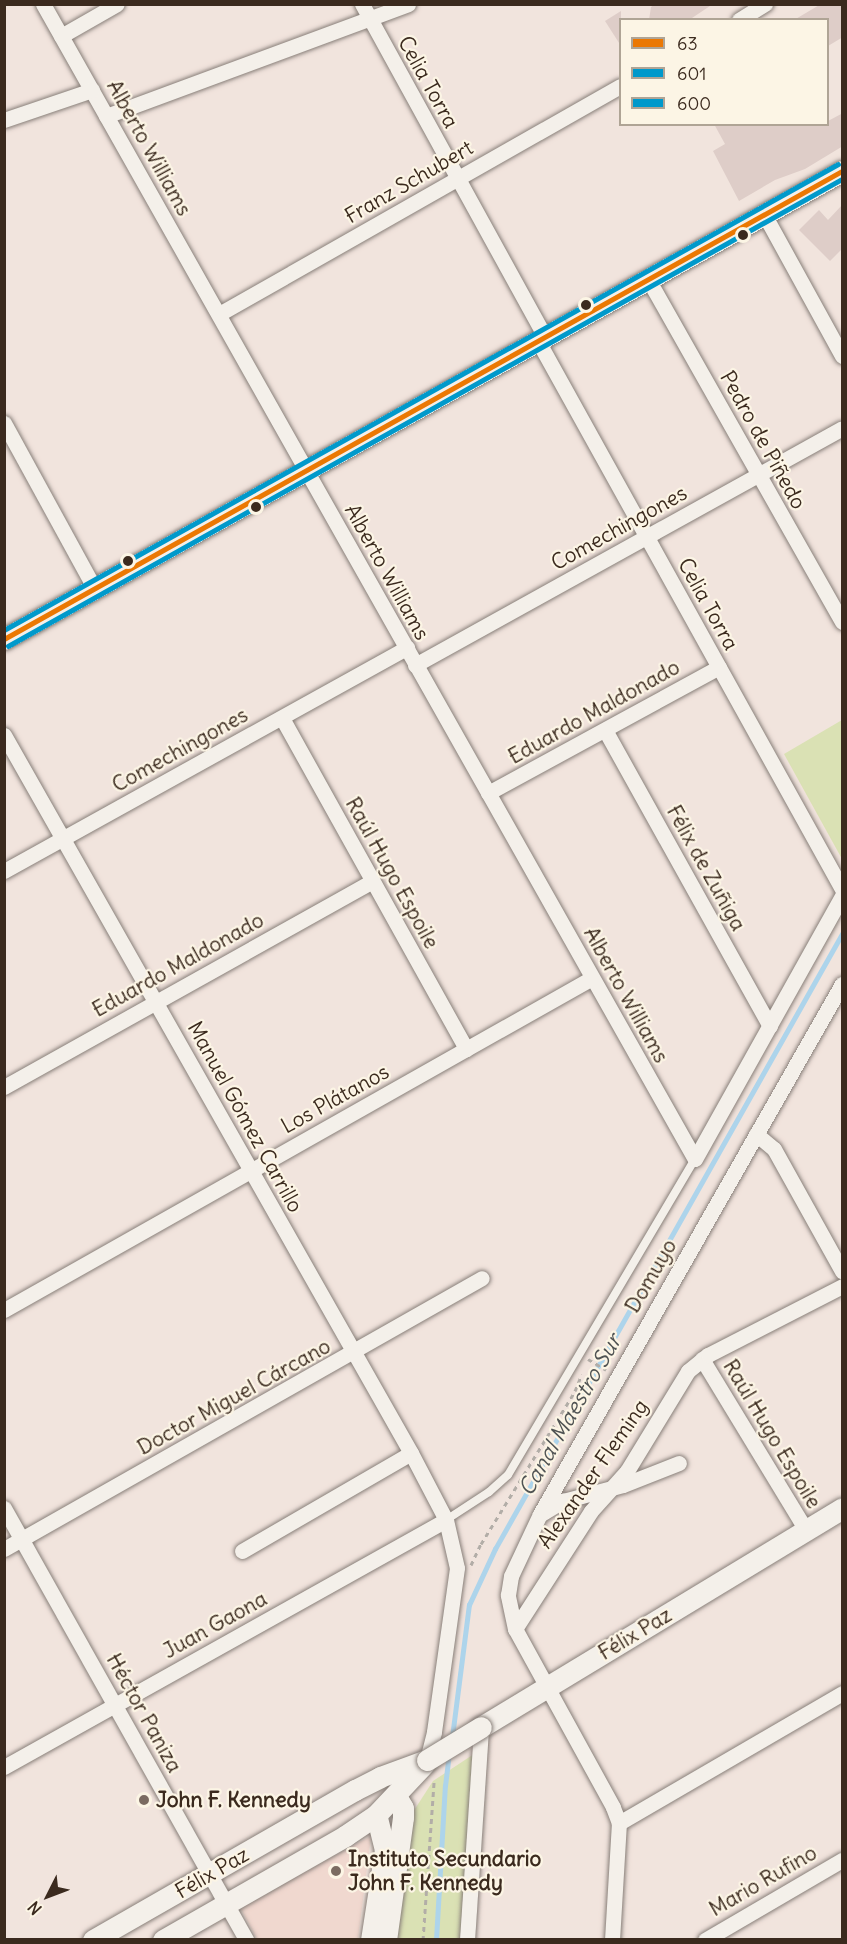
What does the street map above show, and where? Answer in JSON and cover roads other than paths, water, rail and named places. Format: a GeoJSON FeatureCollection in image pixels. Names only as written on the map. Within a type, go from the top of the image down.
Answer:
{"type":"FeatureCollection","features":[{"type":"Feature","properties":{"kind":"main road"},"geometry":{"type":"LineString","coordinates":[[4,639],[843,171]]}},
{"type":"Feature","properties":{"kind":"main road","name":"Félix Paz"},"geometry":{"type":"LineString","coordinates":[[93,1940],[211,1875],[355,1790],[380,1777],[427,1760],[843,1508]]}},
{"type":"Feature","properties":{"kind":"main road","name":"Félix Paz"},"geometry":{"type":"LineString","coordinates":[[163,1940],[186,1934],[227,1904],[345,1836],[376,1815],[427,1760]]}},
{"type":"Feature","properties":{"kind":"main road"},"geometry":{"type":"LineString","coordinates":[[387,1940],[403,1817],[403,1808],[396,1796]]}},
{"type":"Feature","properties":{"kind":"main road"},"geometry":{"type":"LineString","coordinates":[[371,1940],[385,1850],[376,1815]]}},
{"type":"Feature","properties":{"kind":"street","name":"Alberto Williams"},"geometry":{"type":"LineString","coordinates":[[43,4],[695,1159]]}},
{"type":"Feature","properties":{"kind":"street"},"geometry":{"type":"LineString","coordinates":[[61,36],[117,4]]}},
{"type":"Feature","properties":{"kind":"street","name":"Celia Torra"},"geometry":{"type":"LineString","coordinates":[[362,4],[647,537],[843,889]]}},
{"type":"Feature","properties":{"kind":"street"},"geometry":{"type":"LineString","coordinates":[[106,116],[408,4]]}},
{"type":"Feature","properties":{"kind":"street"},"geometry":{"type":"LineString","coordinates":[[742,18],[765,4]]}},
{"type":"Feature","properties":{"kind":"street","name":"Franz Schubert"},"geometry":{"type":"LineString","coordinates":[[219,314],[619,87]]}},
{"type":"Feature","properties":{"kind":"street"},"geometry":{"type":"LineString","coordinates":[[4,120],[92,90]]}},
{"type":"Feature","properties":{"kind":"street"},"geometry":{"type":"LineString","coordinates":[[764,214],[843,356]]}},
{"type":"Feature","properties":{"kind":"street","name":"Pedro de Piñedo"},"geometry":{"type":"LineString","coordinates":[[648,279],[843,622]]}},
{"type":"Feature","properties":{"kind":"street"},"geometry":{"type":"LineString","coordinates":[[4,423],[95,589]]}},
{"type":"Feature","properties":{"kind":"street","name":"Comechingones"},"geometry":{"type":"LineString","coordinates":[[416,665],[843,428]]}},
{"type":"Feature","properties":{"kind":"street","name":"Comechingones"},"geometry":{"type":"LineString","coordinates":[[4,871],[406,648]]}},
{"type":"Feature","properties":{"kind":"street","name":"Eduardo Maldonado"},"geometry":{"type":"LineString","coordinates":[[488,793],[719,667]]}},
{"type":"Feature","properties":{"kind":"street","name":"Raúl Hugo Espoile"},"geometry":{"type":"LineString","coordinates":[[282,718],[466,1049]]}},
{"type":"Feature","properties":{"kind":"street","name":"Félix de Zuñiga"},"geometry":{"type":"LineString","coordinates":[[605,730],[770,1026]]}},
{"type":"Feature","properties":{"kind":"street","name":"Manuel Gómez Carrillo"},"geometry":{"type":"LineString","coordinates":[[4,735],[411,1453],[446,1520],[458,1568],[434,1732],[427,1760]]}},
{"type":"Feature","properties":{"kind":"street","name":"Eduardo Maldonado"},"geometry":{"type":"LineString","coordinates":[[4,1087],[372,880]]}},
{"type":"Feature","properties":{"kind":"street"},"geometry":{"type":"LineString","coordinates":[[695,1159],[843,896]]}},
{"type":"Feature","properties":{"kind":"street","name":"Los Plátanos"},"geometry":{"type":"LineString","coordinates":[[4,1310],[592,978]]}},
{"type":"Feature","properties":{"kind":"street","name":"Domuyo"},"geometry":{"type":"LineString","coordinates":[[619,1823],[515,1629],[508,1595],[509,1584],[540,1514],[843,984]]}},
{"type":"Feature","properties":{"kind":"street"},"geometry":{"type":"LineString","coordinates":[[756,1134],[774,1149],[843,1271]]}},
{"type":"Feature","properties":{"kind":"street","name":"Doctor Miguel Cárcano"},"geometry":{"type":"LineString","coordinates":[[4,1549],[354,1353],[482,1278]]}},
{"type":"Feature","properties":{"kind":"street","name":"Alexander Fleming"},"geometry":{"type":"LineString","coordinates":[[515,1629],[591,1511],[627,1471],[684,1376],[702,1359],[843,1286]]}},
{"type":"Feature","properties":{"kind":"street","name":"Raúl Hugo Espoile"},"geometry":{"type":"LineString","coordinates":[[702,1359],[806,1530]]}},
{"type":"Feature","properties":{"kind":"street"},"geometry":{"type":"LineString","coordinates":[[243,1551],[411,1453]]}},
{"type":"Feature","properties":{"kind":"street"},"geometry":{"type":"LineString","coordinates":[[540,1514],[563,1501],[612,1488],[679,1463]]}},
{"type":"Feature","properties":{"kind":"street","name":"Héctor Paniza"},"geometry":{"type":"LineString","coordinates":[[4,1508],[246,1940]]}},
{"type":"Feature","properties":{"kind":"street","name":"Juan Gaona"},"geometry":{"type":"LineString","coordinates":[[4,1767],[446,1520]]}},
{"type":"Feature","properties":{"kind":"street"},"geometry":{"type":"LineString","coordinates":[[612,1940],[619,1823],[843,1693]]}},
{"type":"Feature","properties":{"kind":"street"},"geometry":{"type":"LineString","coordinates":[[467,1940],[482,1727]]}},
{"type":"Feature","properties":{"kind":"street","name":"Mario Rufino"},"geometry":{"type":"LineString","coordinates":[[705,1940],[843,1860]]}},
{"type":"Feature","properties":{"kind":"lane"},"geometry":{"type":"LineString","coordinates":[[446,1520],[489,1492],[508,1475],[695,1159]]}},
{"type":"Feature","properties":{"kind":"waterway","name":"Canal Maestro Sur"},"geometry":{"type":"LineString","coordinates":[[452,1737],[469,1605],[495,1549],[842,934]]}},
{"type":"Feature","properties":{"kind":"waterway","name":"Canal Maestro Sur"},"geometry":{"type":"LineString","coordinates":[[436,1940],[449,1754]]}},
{"type":"Feature","properties":{"kind":"place","name":"John F. Kennedy"},"geometry":{"type":"Point","coordinates":[144,1800]}},
{"type":"Feature","properties":{"kind":"place","name":"Instituto Secundario John F. Kennedy"},"geometry":{"type":"Point","coordinates":[336,1871]}}]}
